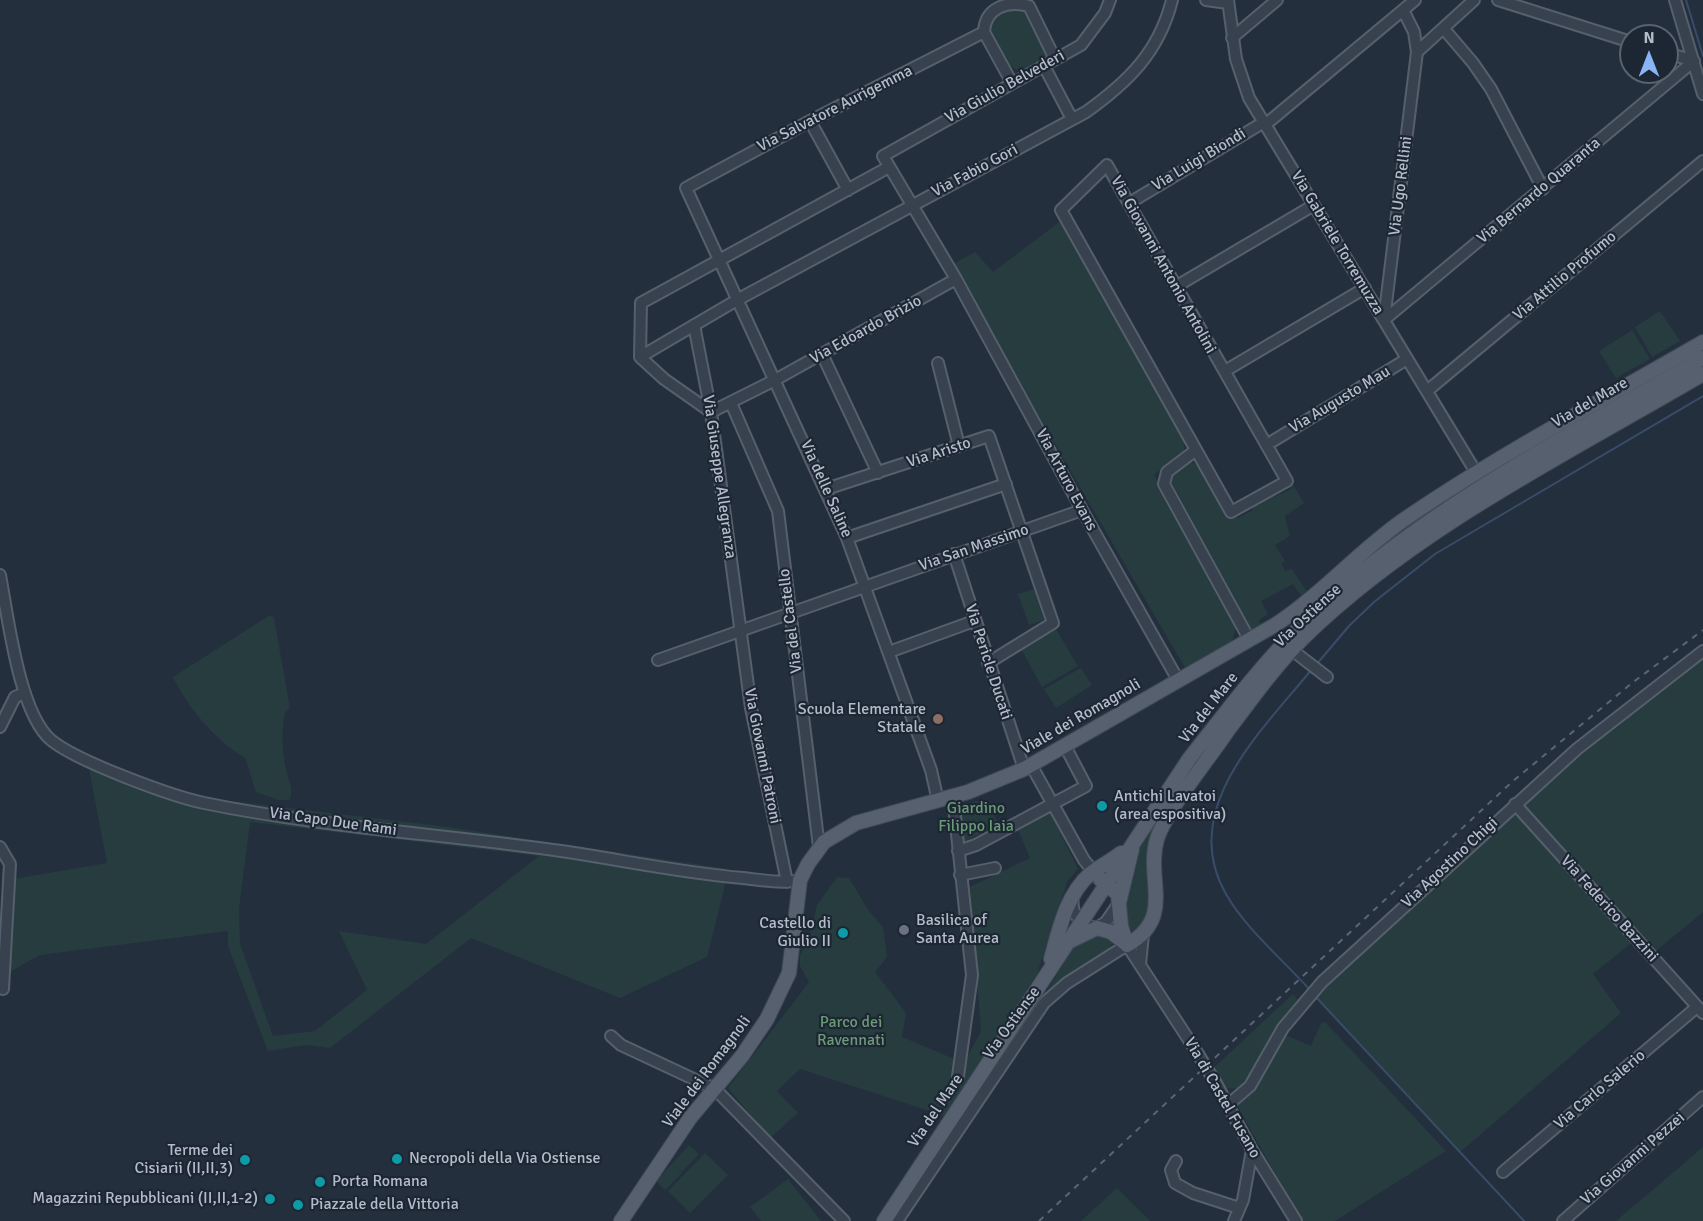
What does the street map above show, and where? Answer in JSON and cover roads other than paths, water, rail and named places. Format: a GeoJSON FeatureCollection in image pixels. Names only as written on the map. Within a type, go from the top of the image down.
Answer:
{"type":"FeatureCollection","features":[{"type":"Feature","properties":{"kind":"main road","name":"Viale dei Romagnoli"},"geometry":{"type":"LineString","coordinates":[[621,1221],[688,1122],[748,1049],[784,987],[792,954],[794,881],[819,847],[852,825],[953,797],[1028,767],[1065,746],[1301,607],[1393,528],[1477,474],[1703,342]]}},
{"type":"Feature","properties":{"kind":"main road","name":"Via del Mare"},"geometry":{"type":"LineString","coordinates":[[884,1221],[1068,942],[1081,921],[1099,877],[1134,843],[1190,759],[1245,688],[1293,634],[1347,584],[1418,528],[1458,500],[1703,358]]}},
{"type":"Feature","properties":{"kind":"main road","name":"Via Ostiense"},"geometry":{"type":"LineString","coordinates":[[1127,945],[1143,935],[1156,906],[1155,853],[1164,825],[1227,732],[1292,650],[1364,587],[1421,544],[1510,488],[1703,374]]}},
{"type":"Feature","properties":{"kind":"main road"},"geometry":{"type":"LineString","coordinates":[[1119,903],[1134,843]]}},
{"type":"Feature","properties":{"kind":"main road"},"geometry":{"type":"LineString","coordinates":[[1048,970],[1059,927],[1078,889],[1099,877],[1116,891],[1121,926],[1127,945]]}},
{"type":"Feature","properties":{"kind":"main road"},"geometry":{"type":"LineString","coordinates":[[1068,942],[1097,928],[1111,932],[1127,945]]}},
{"type":"Feature","properties":{"kind":"main road"},"geometry":{"type":"LineString","coordinates":[[878,1221],[895,1203]]}},
{"type":"Feature","properties":{"kind":"street"},"geometry":{"type":"LineString","coordinates":[[1012,83],[984,32],[988,15],[1001,3],[1014,0],[1033,3],[1055,59]]}},
{"type":"Feature","properties":{"kind":"street","name":"Via Giulio Belvederi"},"geometry":{"type":"LineString","coordinates":[[883,156],[1081,45],[1105,13],[1110,0]]}},
{"type":"Feature","properties":{"kind":"street","name":"Via Fabio Gori"},"geometry":{"type":"LineString","coordinates":[[640,357],[737,300],[1072,119],[1120,88],[1144,59],[1168,15],[1172,0]]}},
{"type":"Feature","properties":{"kind":"street"},"geometry":{"type":"LineString","coordinates":[[1206,0],[1228,2]]}},
{"type":"Feature","properties":{"kind":"street"},"geometry":{"type":"LineString","coordinates":[[1232,38],[1277,0]]}},
{"type":"Feature","properties":{"kind":"street","name":"Via Luigi Biondi"},"geometry":{"type":"LineString","coordinates":[[1136,199],[1264,124],[1415,0]]}},
{"type":"Feature","properties":{"kind":"street"},"geometry":{"type":"LineString","coordinates":[[1417,52],[1474,0]]}},
{"type":"Feature","properties":{"kind":"street"},"geometry":{"type":"LineString","coordinates":[[1498,0],[1619,38]]}},
{"type":"Feature","properties":{"kind":"street"},"geometry":{"type":"LineString","coordinates":[[1675,0],[1703,94]]}},
{"type":"Feature","properties":{"kind":"street","name":"Via Gabriele Torremuzza"},"geometry":{"type":"LineString","coordinates":[[1228,2],[1232,38],[1240,76],[1264,124],[1477,474]]}},
{"type":"Feature","properties":{"kind":"street"},"geometry":{"type":"LineString","coordinates":[[1403,10],[1413,32],[1417,52]]}},
{"type":"Feature","properties":{"kind":"street"},"geometry":{"type":"LineString","coordinates":[[1443,29],[1473,63],[1491,89],[1543,189]]}},
{"type":"Feature","properties":{"kind":"street","name":"Via Salvatore Aurigemma"},"geometry":{"type":"LineString","coordinates":[[686,188],[810,121],[984,32]]}},
{"type":"Feature","properties":{"kind":"street","name":"Via Ugo Rellini"},"geometry":{"type":"LineString","coordinates":[[1384,320],[1417,52]]}},
{"type":"Feature","properties":{"kind":"street"},"geometry":{"type":"LineString","coordinates":[[1679,57],[1694,61]]}},
{"type":"Feature","properties":{"kind":"street","name":"Via Bernardo Quaranta"},"geometry":{"type":"LineString","coordinates":[[1384,320],[1694,61]]}},
{"type":"Feature","properties":{"kind":"street"},"geometry":{"type":"LineString","coordinates":[[1044,66],[1072,119]]}},
{"type":"Feature","properties":{"kind":"street"},"geometry":{"type":"LineString","coordinates":[[810,121],[848,190]]}},
{"type":"Feature","properties":{"kind":"street","name":"Via Arturo Evans"},"geometry":{"type":"LineString","coordinates":[[883,156],[956,279],[1178,680]]}},
{"type":"Feature","properties":{"kind":"street","name":"Via Attilio Profumo"},"geometry":{"type":"LineString","coordinates":[[1427,391],[1703,161]]}},
{"type":"Feature","properties":{"kind":"street","name":"Via Giovanni Antonio Antolini"},"geometry":{"type":"LineString","coordinates":[[1107,165],[1287,482],[1232,512],[1196,450],[1061,210],[1107,165]]}},
{"type":"Feature","properties":{"kind":"street"},"geometry":{"type":"LineString","coordinates":[[711,412],[664,379],[640,357],[641,303],[889,167]]}},
{"type":"Feature","properties":{"kind":"street","name":"Via delle Saline"},"geometry":{"type":"LineString","coordinates":[[686,188],[848,538],[931,770],[938,801]]}},
{"type":"Feature","properties":{"kind":"street"},"geometry":{"type":"LineString","coordinates":[[1182,283],[1314,205]]}},
{"type":"Feature","properties":{"kind":"street","name":"Via Edoardo Brizio"},"geometry":{"type":"LineString","coordinates":[[711,412],[775,380],[956,279]]}},
{"type":"Feature","properties":{"kind":"street"},"geometry":{"type":"LineString","coordinates":[[1230,368],[1365,288]]}},
{"type":"Feature","properties":{"kind":"street","name":"Via Giuseppe Allegranza"},"geometry":{"type":"LineString","coordinates":[[694,325],[711,412],[741,629]]}},
{"type":"Feature","properties":{"kind":"street"},"geometry":{"type":"LineString","coordinates":[[822,354],[878,473]]}},
{"type":"Feature","properties":{"kind":"street","name":"Via Augusto Mau"},"geometry":{"type":"LineString","coordinates":[[1273,441],[1407,359]]}},
{"type":"Feature","properties":{"kind":"street"},"geometry":{"type":"LineString","coordinates":[[938,363],[959,446]]}},
{"type":"Feature","properties":{"kind":"street","name":"Via del Castello"},"geometry":{"type":"LineString","coordinates":[[731,403],[778,511],[819,847]]}},
{"type":"Feature","properties":{"kind":"street","name":"Via Aristo"},"geometry":{"type":"LineString","coordinates":[[826,489],[989,436],[1053,623],[988,663]]}},
{"type":"Feature","properties":{"kind":"street"},"geometry":{"type":"LineString","coordinates":[[1196,450],[1168,471],[1164,482],[1249,639]]}},
{"type":"Feature","properties":{"kind":"street"},"geometry":{"type":"LineString","coordinates":[[848,538],[1006,483]]}},
{"type":"Feature","properties":{"kind":"street","name":"Via San Massimo"},"geometry":{"type":"LineString","coordinates":[[658,660],[1082,510]]}},
{"type":"Feature","properties":{"kind":"street","name":"Via Pericle Ducati"},"geometry":{"type":"LineString","coordinates":[[954,554],[988,663],[1028,767],[1054,804],[1084,860],[1099,877]]}},
{"type":"Feature","properties":{"kind":"street","name":"Via Capo Due Rami"},"geometry":{"type":"LineString","coordinates":[[0,575],[25,693],[38,724],[51,740],[121,775],[202,803],[560,851],[714,876],[794,881]]}},
{"type":"Feature","properties":{"kind":"street"},"geometry":{"type":"LineString","coordinates":[[889,652],[974,621]]}},
{"type":"Feature","properties":{"kind":"street","name":"Via Giovanni Patroni"},"geometry":{"type":"LineString","coordinates":[[741,629],[750,708],[794,881]]}},
{"type":"Feature","properties":{"kind":"street"},"geometry":{"type":"LineString","coordinates":[[1292,650],[1323,675]]}},
{"type":"Feature","properties":{"kind":"street","name":"Via Agostino Chigi"},"geometry":{"type":"LineString","coordinates":[[1229,1104],[1250,1086],[1283,1028],[1304,1000],[1322,982],[1577,749],[1703,651]]}},
{"type":"Feature","properties":{"kind":"street"},"geometry":{"type":"LineString","coordinates":[[0,727],[15,696],[25,693]]}},
{"type":"Feature","properties":{"kind":"street"},"geometry":{"type":"LineString","coordinates":[[958,851],[976,845],[1086,786],[1065,746]]}},
{"type":"Feature","properties":{"kind":"street"},"geometry":{"type":"LineString","coordinates":[[953,797],[972,975],[958,1076]]}},
{"type":"Feature","properties":{"kind":"street","name":"Via Federico Bazzini"},"geometry":{"type":"LineString","coordinates":[[1515,804],[1701,1012]]}},
{"type":"Feature","properties":{"kind":"street"},"geometry":{"type":"LineString","coordinates":[[0,847],[10,864],[3,989]]}},
{"type":"Feature","properties":{"kind":"street"},"geometry":{"type":"LineString","coordinates":[[1084,860],[1073,911],[1081,921],[1097,928],[1106,922],[1119,903]]}},
{"type":"Feature","properties":{"kind":"street"},"geometry":{"type":"LineString","coordinates":[[960,875],[995,868]]}},
{"type":"Feature","properties":{"kind":"street"},"geometry":{"type":"LineString","coordinates":[[1141,968],[1139,955],[1143,935]]}},
{"type":"Feature","properties":{"kind":"street","name":"Via di Castel Fusano"},"geometry":{"type":"LineString","coordinates":[[1127,945],[1217,1084],[1251,1150],[1296,1221]]}},
{"type":"Feature","properties":{"kind":"street","name":"Via Ostiense"},"geometry":{"type":"LineString","coordinates":[[897,1221],[1044,1004],[1067,982],[1127,945]]}},
{"type":"Feature","properties":{"kind":"street","name":"Via Carlo Salerio"},"geometry":{"type":"LineString","coordinates":[[1503,1172],[1701,1012]]}},
{"type":"Feature","properties":{"kind":"street"},"geometry":{"type":"LineString","coordinates":[[611,1036],[621,1045],[715,1089],[844,1221]]}},
{"type":"Feature","properties":{"kind":"street","name":"Via Giovanni Pezzei"},"geometry":{"type":"LineString","coordinates":[[1563,1221],[1703,1097]]}},
{"type":"Feature","properties":{"kind":"street"},"geometry":{"type":"LineString","coordinates":[[1233,1221],[1239,1208],[1251,1150]]}},
{"type":"Feature","properties":{"kind":"street"},"geometry":{"type":"LineString","coordinates":[[1176,1161],[1171,1170],[1175,1183],[1193,1193],[1239,1208]]}},
{"type":"Feature","properties":{"kind":"waterway"},"geometry":{"type":"LineString","coordinates":[[1686,0],[1703,56]]}},
{"type":"Feature","properties":{"kind":"waterway"},"geometry":{"type":"LineString","coordinates":[[1316,665],[1349,626],[1374,602],[1435,554],[1703,396]]}},
{"type":"Feature","properties":{"kind":"waterway"},"geometry":{"type":"LineString","coordinates":[[1310,990],[1234,907],[1226,894],[1214,862],[1212,832],[1218,802],[1232,773],[1250,745],[1312,669]]}},
{"type":"Feature","properties":{"kind":"waterway"},"geometry":{"type":"LineString","coordinates":[[1315,996],[1524,1221]]}},
{"type":"Feature","properties":{"kind":"railway"},"geometry":{"type":"LineString","coordinates":[[1039,1221],[1513,781],[1632,683],[1703,630]]}},
{"type":"Feature","properties":{"kind":"place","name":"Scuola Elementare Statale"},"geometry":{"type":"Point","coordinates":[938,719]}},
{"type":"Feature","properties":{"kind":"place","name":"Antichi Lavatoi (area espositiva)"},"geometry":{"type":"Point","coordinates":[1102,806]}},
{"type":"Feature","properties":{"kind":"place","name":"Basilica of Santa Aurea"},"geometry":{"type":"Point","coordinates":[904,930]}},
{"type":"Feature","properties":{"kind":"place","name":"Castello di Giulio II"},"geometry":{"type":"Point","coordinates":[843,933]}},
{"type":"Feature","properties":{"kind":"place","name":"Necropoli della Via Ostiense"},"geometry":{"type":"Point","coordinates":[397,1159]}},
{"type":"Feature","properties":{"kind":"place","name":"Terme dei Cisiarii (II,II,3)"},"geometry":{"type":"Point","coordinates":[245,1160]}},
{"type":"Feature","properties":{"kind":"place","name":"Porta Romana"},"geometry":{"type":"Point","coordinates":[320,1182]}},
{"type":"Feature","properties":{"kind":"place","name":"Magazzini Repubblicani (II,II,1-2)"},"geometry":{"type":"Point","coordinates":[270,1199]}},
{"type":"Feature","properties":{"kind":"place","name":"Piazzale della Vittoria"},"geometry":{"type":"Point","coordinates":[298,1205]}},
{"type":"Feature","properties":{"kind":"park label","name":"Giardino Filippo Iaia"},"geometry":{"type":"Point","coordinates":[976,818]}},
{"type":"Feature","properties":{"kind":"park label","name":"Parco dei Ravennati"},"geometry":{"type":"Point","coordinates":[851,1032]}}]}
